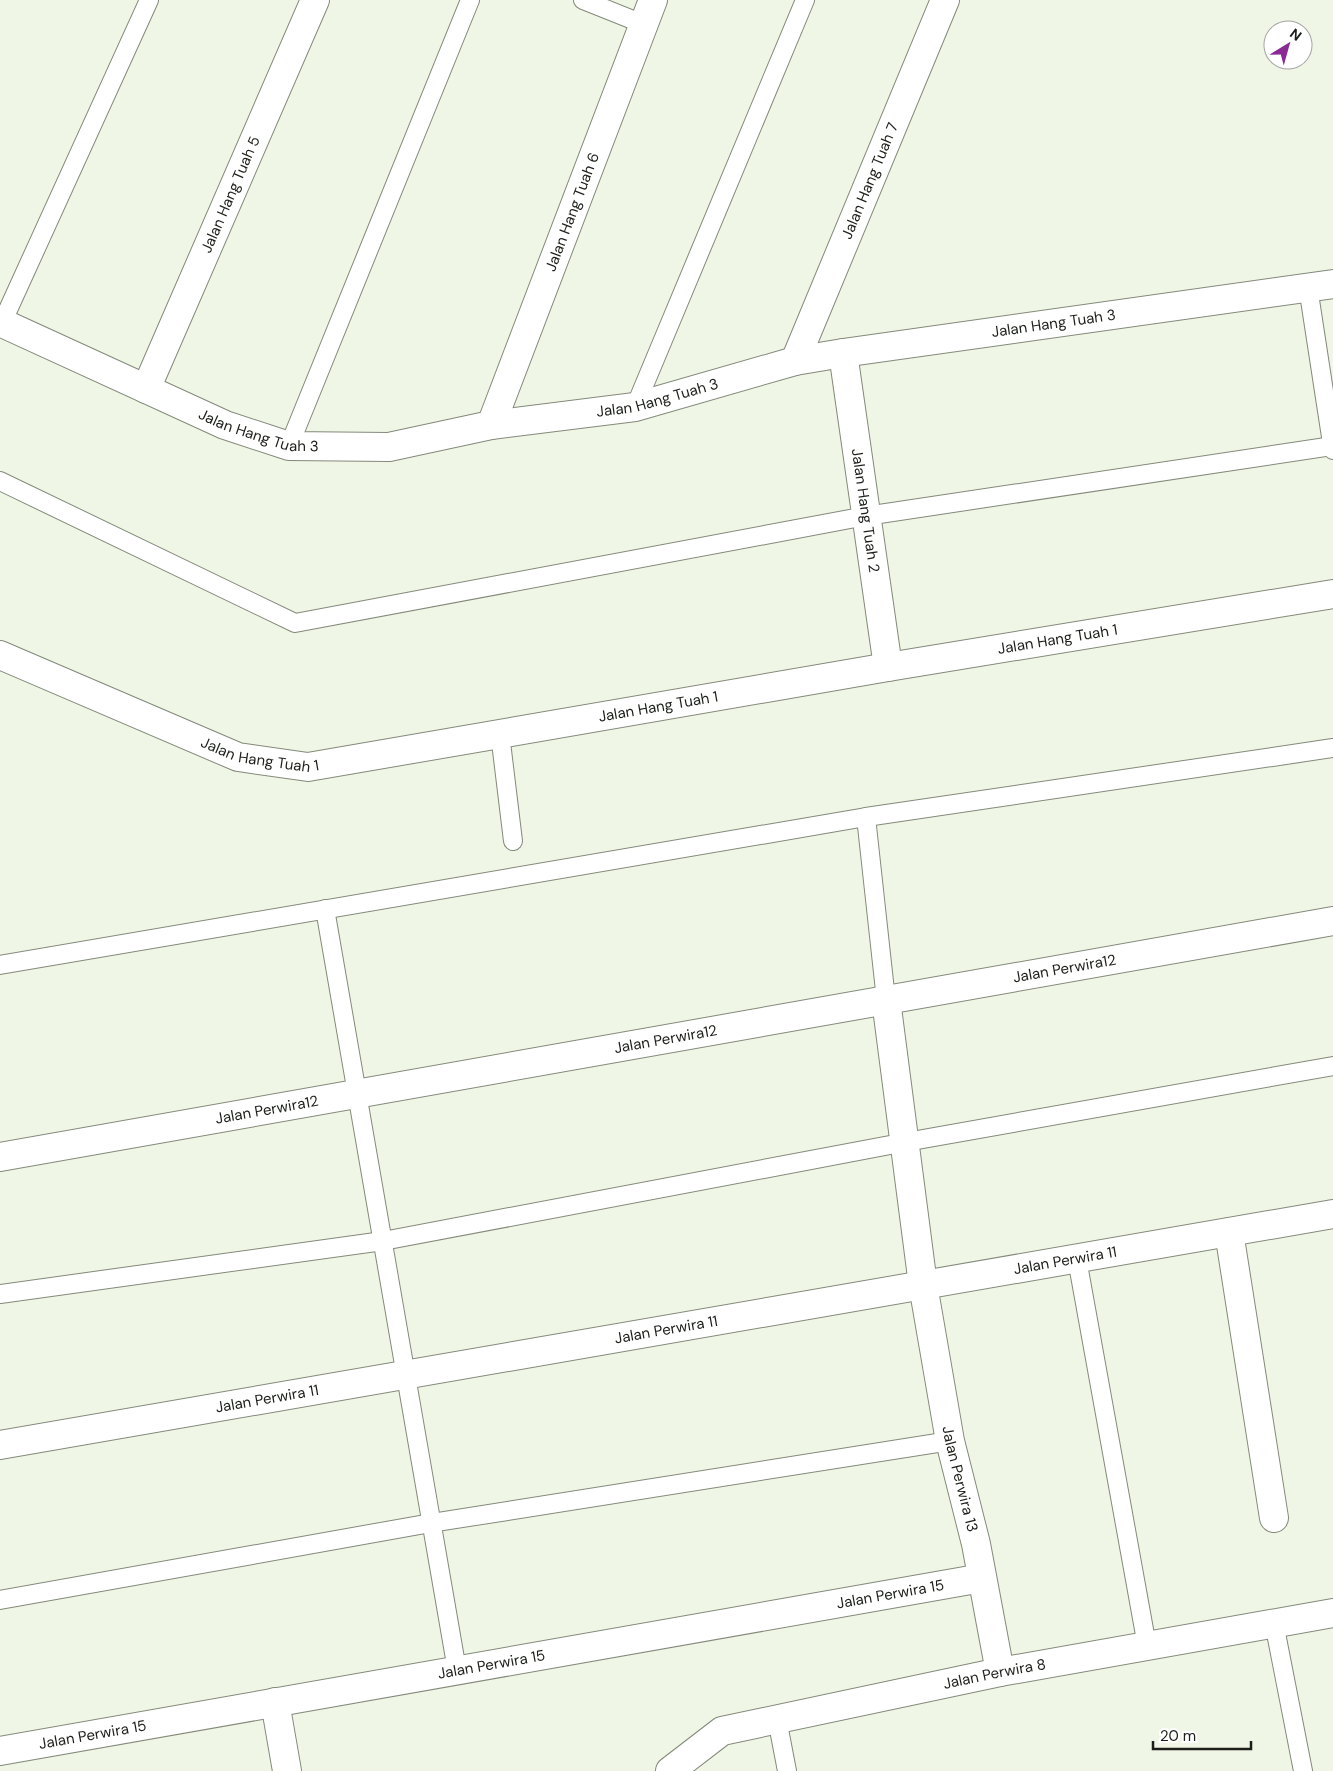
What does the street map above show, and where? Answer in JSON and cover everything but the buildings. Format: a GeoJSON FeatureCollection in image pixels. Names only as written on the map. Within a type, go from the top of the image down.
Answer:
{"type":"FeatureCollection","features":[{"type":"Feature","properties":{"kind":"street","name":"Jalan Hang Tuah 5"},"geometry":{"type":"LineString","coordinates":[[146,389],[315,0]]}},
{"type":"Feature","properties":{"kind":"street","name":"Jalan Hang Tuah 7"},"geometry":{"type":"LineString","coordinates":[[795,361],[945,0]]}},
{"type":"Feature","properties":{"kind":"street","name":"Jalan Hang Tuah 6"},"geometry":{"type":"LineString","coordinates":[[491,425],[648,12]]}},
{"type":"Feature","properties":{"kind":"street","name":"Jalan Hang Tuah 3"},"geometry":{"type":"LineString","coordinates":[[1,323],[225,425],[289,446],[389,447],[491,425],[635,407],[795,361],[843,352],[1320,286]]}},
{"type":"Feature","properties":{"kind":"street","name":"Jalan Hang Tuah 2"},"geometry":{"type":"LineString","coordinates":[[843,352],[888,667]]}},
{"type":"Feature","properties":{"kind":"street","name":"Jalan Hang Tuah 1"},"geometry":{"type":"LineString","coordinates":[[0,655],[238,756],[308,767],[888,667],[1333,594]]}},
{"type":"Feature","properties":{"kind":"street","name":"Jalan Perwira12"},"geometry":{"type":"LineString","coordinates":[[0,1156],[1333,921]]}},
{"type":"Feature","properties":{"kind":"street","name":"Jalan Perwira 13"},"geometry":{"type":"LineString","coordinates":[[886,1000],[906,1142],[923,1285],[950,1441],[976,1544],[1000,1672]]}},
{"type":"Feature","properties":{"kind":"street","name":"Jalan Perwira 11"},"geometry":{"type":"LineString","coordinates":[[0,1446],[1333,1214]]}},
{"type":"Feature","properties":{"kind":"street"},"geometry":{"type":"LineString","coordinates":[[1229,1232],[1274,1518]]}},
{"type":"Feature","properties":{"kind":"street","name":"Jalan Perwira 15"},"geometry":{"type":"LineString","coordinates":[[0,1751],[982,1578]]}},
{"type":"Feature","properties":{"kind":"street","name":"Jalan Perwira 8"},"geometry":{"type":"LineString","coordinates":[[670,1771],[722,1731],[1000,1672],[1333,1613]]}},
{"type":"Feature","properties":{"kind":"street"},"geometry":{"type":"LineString","coordinates":[[275,1702],[287,1771]]}},
{"type":"Feature","properties":{"kind":"lane"},"geometry":{"type":"LineString","coordinates":[[1,323],[149,0]]}},
{"type":"Feature","properties":{"kind":"lane"},"geometry":{"type":"LineString","coordinates":[[289,446],[470,0]]}},
{"type":"Feature","properties":{"kind":"lane"},"geometry":{"type":"LineString","coordinates":[[582,0],[648,12]]}},
{"type":"Feature","properties":{"kind":"lane"},"geometry":{"type":"LineString","coordinates":[[635,407],[805,0]]}},
{"type":"Feature","properties":{"kind":"lane"},"geometry":{"type":"LineString","coordinates":[[1320,286],[1333,450]]}},
{"type":"Feature","properties":{"kind":"lane"},"geometry":{"type":"LineString","coordinates":[[0,481],[295,623],[866,516],[1333,446]]}},
{"type":"Feature","properties":{"kind":"lane"},"geometry":{"type":"LineString","coordinates":[[500,734],[513,841]]}},
{"type":"Feature","properties":{"kind":"lane"},"geometry":{"type":"LineString","coordinates":[[0,965],[866,817],[1333,748]]}},
{"type":"Feature","properties":{"kind":"lane"},"geometry":{"type":"LineString","coordinates":[[866,817],[886,1000]]}},
{"type":"Feature","properties":{"kind":"lane"},"geometry":{"type":"LineString","coordinates":[[325,909],[456,1670]]}},
{"type":"Feature","properties":{"kind":"lane"},"geometry":{"type":"LineString","coordinates":[[0,1294],[383,1241],[906,1142],[1333,1066]]}},
{"type":"Feature","properties":{"kind":"lane"},"geometry":{"type":"LineString","coordinates":[[1077,1259],[1147,1646]]}},
{"type":"Feature","properties":{"kind":"lane"},"geometry":{"type":"LineString","coordinates":[[0,1600],[431,1523],[950,1441]]}},
{"type":"Feature","properties":{"kind":"lane"},"geometry":{"type":"LineString","coordinates":[[1274,1623],[1303,1771]]}},
{"type":"Feature","properties":{"kind":"lane"},"geometry":{"type":"LineString","coordinates":[[777,1719],[786,1771]]}}]}
